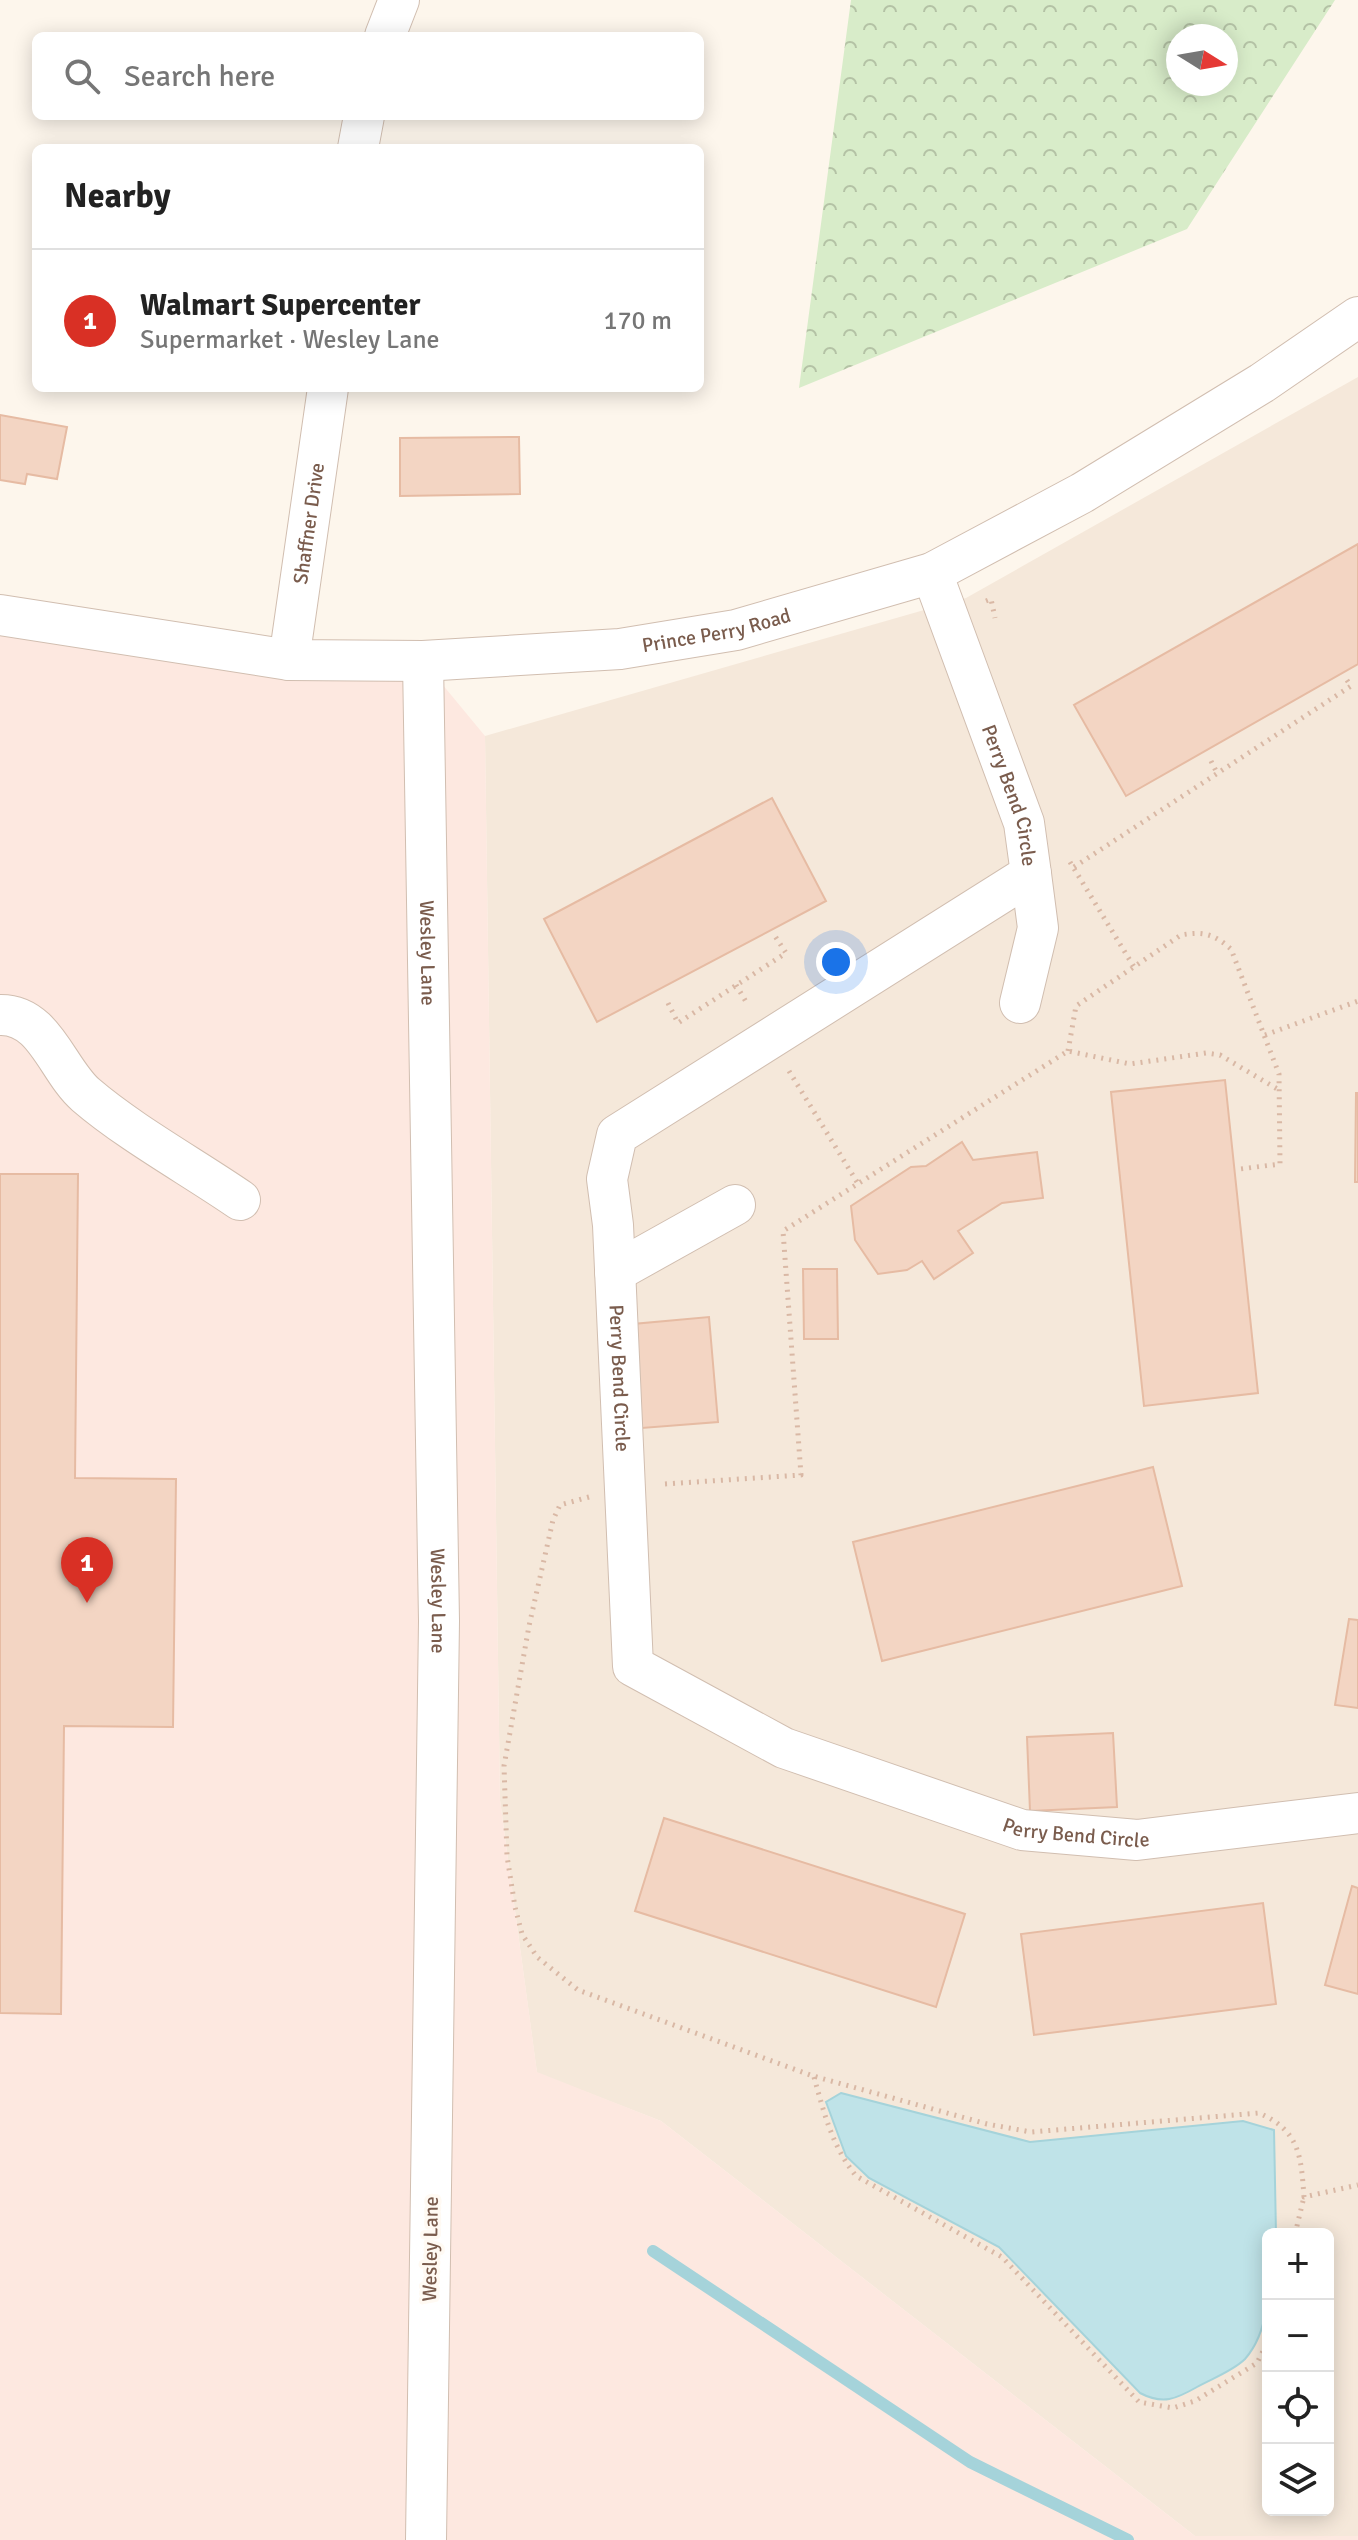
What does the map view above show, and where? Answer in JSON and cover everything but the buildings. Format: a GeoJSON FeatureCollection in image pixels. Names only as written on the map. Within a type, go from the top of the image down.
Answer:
{"type":"FeatureCollection","features":[{"type":"Feature","properties":{"kind":"street"},"geometry":{"type":"LineString","coordinates":[[387,32],[399,0]]}},
{"type":"Feature","properties":{"kind":"street"},"geometry":{"type":"LineString","coordinates":[[359,144],[363,120]]}},
{"type":"Feature","properties":{"kind":"street","name":"Prince Perry Road"},"geometry":{"type":"LineString","coordinates":[[0,615],[289,660],[423,661],[620,649],[736,630],[932,573],[1095,486],[1262,383],[1358,317]]}},
{"type":"Feature","properties":{"kind":"street","name":"Shaffner Drive"},"geometry":{"type":"LineString","coordinates":[[289,660],[327,392]]}},
{"type":"Feature","properties":{"kind":"street","name":"Perry Bend Circle"},"geometry":{"type":"LineString","coordinates":[[932,573],[1024,823],[1031,874],[617,1135],[607,1179],[615,1272],[633,1666],[784,1748],[1022,1830],[1137,1840],[1358,1813]]}},
{"type":"Feature","properties":{"kind":"street","name":"Wesley Lane"},"geometry":{"type":"LineString","coordinates":[[423,661],[439,1621],[426,2540]]}},
{"type":"Feature","properties":{"kind":"street"},"geometry":{"type":"LineString","coordinates":[[1020,1003],[1038,928],[1031,874]]}},
{"type":"Feature","properties":{"kind":"street"},"geometry":{"type":"LineString","coordinates":[[0,1015],[16,1015],[39,1033],[85,1094],[240,1200]]}},
{"type":"Feature","properties":{"kind":"street"},"geometry":{"type":"LineString","coordinates":[[615,1272],[735,1205]]}},
{"type":"Feature","properties":{"kind":"path"},"geometry":{"type":"LineString","coordinates":[[1074,867],[1351,686],[1344,676]]}},
{"type":"Feature","properties":{"kind":"path"},"geometry":{"type":"LineString","coordinates":[[1211,761],[1217,773]]}},
{"type":"Feature","properties":{"kind":"path"},"geometry":{"type":"LineString","coordinates":[[1068,1051],[1076,1006],[1181,935],[1196,932],[1215,935],[1231,949],[1279,1074],[1280,1164],[1240,1169]]}},
{"type":"Feature","properties":{"kind":"path"},"geometry":{"type":"LineString","coordinates":[[668,1003],[678,1023],[786,953],[775,936]]}},
{"type":"Feature","properties":{"kind":"path"},"geometry":{"type":"LineString","coordinates":[[736,985],[857,1182]]}},
{"type":"Feature","properties":{"kind":"path"},"geometry":{"type":"LineString","coordinates":[[1265,1035],[1358,1001]]}},
{"type":"Feature","properties":{"kind":"path"},"geometry":{"type":"LineString","coordinates":[[1279,1090],[1220,1055],[1206,1053],[1130,1064],[1068,1051],[783,1231],[801,1475],[651,1485],[574,1498],[560,1505],[539,1581],[504,1766],[507,1856],[522,1934],[537,1957],[578,1990],[813,2076],[973,2120],[1031,2132],[1259,2113],[1279,2122],[1295,2141],[1302,2165],[1304,2197],[1296,2228]]}},
{"type":"Feature","properties":{"kind":"path"},"geometry":{"type":"LineString","coordinates":[[813,2076],[829,2133],[842,2159],[856,2176],[1002,2257],[1139,2402],[1173,2408],[1195,2401],[1257,2363],[1262,2353]]}},
{"type":"Feature","properties":{"kind":"path"},"geometry":{"type":"LineString","coordinates":[[1304,2197],[1358,2185]]}},
{"type":"Feature","properties":{"kind":"shaded area"},"geometry":{"type":"Polygon","coordinates":[[[1358,377],[1358,2536],[1195,2536],[661,2121],[537,2073],[500,1800],[485,736],[966,598],[1358,377]]]}},
{"type":"Feature","properties":{"kind":"shaded area"},"geometry":{"type":"Polygon","coordinates":[[[0,600],[423,661],[485,736],[500,1800],[537,2072],[661,2121],[1195,2536],[1358,2536],[1358,2540],[0,2540],[0,600]]]}},
{"type":"Feature","properties":{"kind":"green space"},"geometry":{"type":"Polygon","coordinates":[[[851,0],[1335,0],[1187,229],[799,388],[851,0]]]}},
{"type":"Feature","properties":{"kind":"water"},"geometry":{"type":"Polygon","coordinates":[[[841,2093],[1030,2142],[1243,2121],[1274,2130],[1276,2228],[1262,2228],[1262,2327],[1254,2346],[1245,2359],[1234,2367],[1182,2395],[1163,2400],[1140,2393],[999,2247],[869,2178],[846,2156],[826,2102],[841,2093]]]}},
{"type":"Feature","properties":{"kind":"waterway"},"geometry":{"type":"LineString","coordinates":[[653,2251],[970,2462],[1128,2540]]}},
{"type":"Feature","properties":{"kind":"place","name":"Walmart Supercenter"},"geometry":{"type":"Point","coordinates":[87,1603]}}]}
